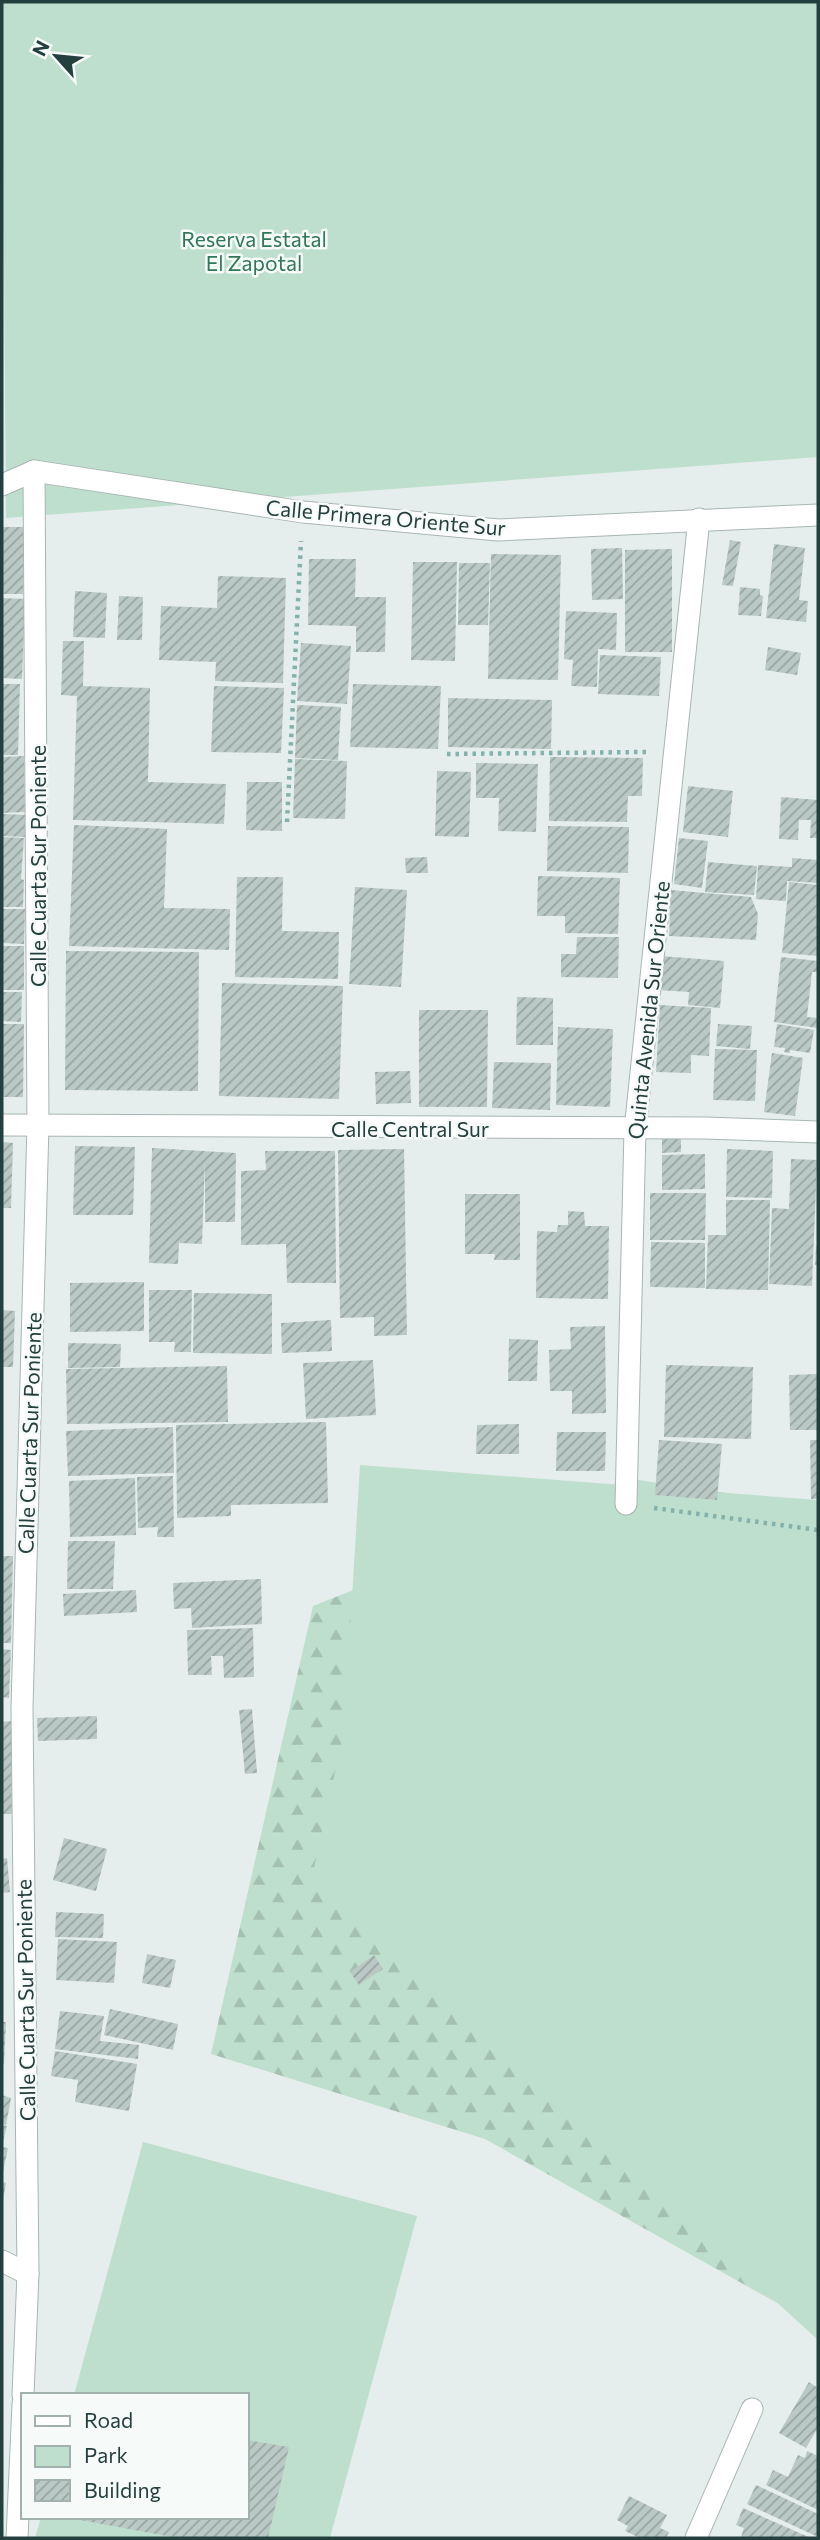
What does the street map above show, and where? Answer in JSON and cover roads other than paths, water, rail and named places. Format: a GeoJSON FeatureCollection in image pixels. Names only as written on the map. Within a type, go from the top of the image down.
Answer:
{"type":"FeatureCollection","features":[{"type":"Feature","properties":{"kind":"street"},"geometry":{"type":"LineString","coordinates":[[2,485],[34,471]]}},
{"type":"Feature","properties":{"kind":"street","name":"Calle Primera Oriente Sur"},"geometry":{"type":"LineString","coordinates":[[34,471],[303,512],[498,530],[818,515]]}},
{"type":"Feature","properties":{"kind":"street","name":"Calle Cuarta Sur Poniente"},"geometry":{"type":"LineString","coordinates":[[23,2393],[28,2274],[12,1708],[38,1125],[34,471]]}},
{"type":"Feature","properties":{"kind":"street","name":"Quinta Avenida Sur Oriente"},"geometry":{"type":"LineString","coordinates":[[626,1504],[635,1130],[699,519]]}},
{"type":"Feature","properties":{"kind":"street","name":"Calle Central Sur"},"geometry":{"type":"LineString","coordinates":[[2,1125],[818,1132]]}},
{"type":"Feature","properties":{"kind":"street"},"geometry":{"type":"LineString","coordinates":[[2,2261],[28,2274]]}},
{"type":"Feature","properties":{"kind":"street"},"geometry":{"type":"LineString","coordinates":[[696,2538],[752,2409]]}},
{"type":"Feature","properties":{"kind":"street"},"geometry":{"type":"LineString","coordinates":[[17,2538],[21,2449]]}},
{"type":"Feature","properties":{"kind":"park label","name":"Reserva Estatal El Zapotal"},"geometry":{"type":"Point","coordinates":[254,250]}}]}
